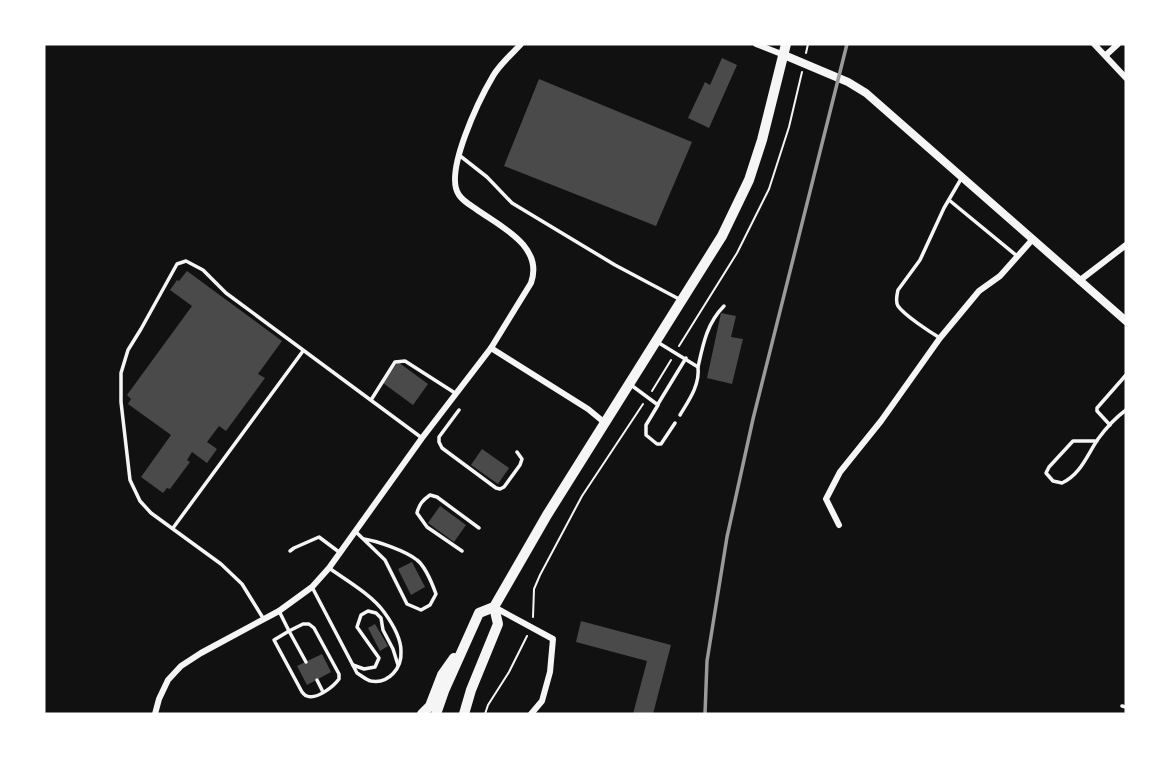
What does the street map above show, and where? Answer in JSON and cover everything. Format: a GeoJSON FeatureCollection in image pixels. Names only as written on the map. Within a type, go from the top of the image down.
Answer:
{"type":"FeatureCollection","features":[{"type":"Feature","properties":{"kind":"highway"},"geometry":{"type":"LineString","coordinates":[[436,714],[479,613],[494,607],[547,515],[722,236],[748,180],[762,139],[785,49]]}},
{"type":"Feature","properties":{"kind":"highway"},"geometry":{"type":"LineString","coordinates":[[464,714],[498,624],[494,607]]}},
{"type":"Feature","properties":{"kind":"highway"},"geometry":{"type":"LineString","coordinates":[[422,714],[430,706],[442,675],[466,642]]}},
{"type":"Feature","properties":{"kind":"street"},"geometry":{"type":"LineString","coordinates":[[155,714],[168,680],[181,666],[279,611],[312,587],[329,568],[422,438],[491,348],[531,283],[534,264],[529,251],[516,238],[468,204],[459,195],[454,183],[455,167],[476,108],[495,73],[521,44]]}},
{"type":"Feature","properties":{"kind":"street"},"geometry":{"type":"LineString","coordinates":[[756,44],[785,49],[804,63],[866,93],[1126,321]]}},
{"type":"Feature","properties":{"kind":"street"},"geometry":{"type":"LineString","coordinates":[[1094,44],[1126,78]]}},
{"type":"Feature","properties":{"kind":"street"},"geometry":{"type":"LineString","coordinates":[[1106,55],[1118,44]]}},
{"type":"Feature","properties":{"kind":"street"},"geometry":{"type":"LineString","coordinates":[[839,525],[826,499],[840,472],[881,421],[940,338],[979,291],[1000,276],[1032,240]]}},
{"type":"Feature","properties":{"kind":"street"},"geometry":{"type":"LineString","coordinates":[[1079,281],[1126,245]]}},
{"type":"Feature","properties":{"kind":"street"},"geometry":{"type":"LineString","coordinates":[[491,348],[605,423]]}},
{"type":"Feature","properties":{"kind":"street"},"geometry":{"type":"LineString","coordinates":[[494,607],[553,639],[550,672],[541,701],[530,714]]}},
{"type":"Feature","properties":{"kind":"lane"},"geometry":{"type":"LineString","coordinates":[[459,155],[487,177],[512,203],[615,265],[682,300]]}},
{"type":"Feature","properties":{"kind":"lane"},"geometry":{"type":"LineString","coordinates":[[940,338],[898,306],[896,301],[898,289],[920,260],[962,177]]}},
{"type":"Feature","properties":{"kind":"lane"},"geometry":{"type":"LineString","coordinates":[[949,200],[1017,256]]}},
{"type":"Feature","properties":{"kind":"lane"},"geometry":{"type":"LineString","coordinates":[[263,618],[242,583],[221,564],[151,513],[140,500],[130,480],[121,402],[121,373],[128,350],[177,264],[186,261],[203,270],[226,293],[422,438]]}},
{"type":"Feature","properties":{"kind":"lane"},"geometry":{"type":"LineString","coordinates":[[680,415],[699,377],[702,349],[713,317],[724,306]]}},
{"type":"Feature","properties":{"kind":"lane"},"geometry":{"type":"LineString","coordinates":[[656,342],[698,367]]}},
{"type":"Feature","properties":{"kind":"lane"},"geometry":{"type":"LineString","coordinates":[[173,528],[303,351]]}},
{"type":"Feature","properties":{"kind":"lane"},"geometry":{"type":"LineString","coordinates":[[674,423],[661,444],[646,435],[646,425],[686,358]]}},
{"type":"Feature","properties":{"kind":"lane"},"geometry":{"type":"LineString","coordinates":[[371,400],[395,362],[405,361],[457,394]]}},
{"type":"Feature","properties":{"kind":"lane"},"geometry":{"type":"LineString","coordinates":[[1110,425],[1097,408],[1126,375]]}},
{"type":"Feature","properties":{"kind":"lane"},"geometry":{"type":"LineString","coordinates":[[630,384],[658,405]]}},
{"type":"Feature","properties":{"kind":"lane"},"geometry":{"type":"LineString","coordinates":[[459,410],[439,437],[439,442],[442,448],[496,488],[503,487],[520,466],[522,459],[517,452]]}},
{"type":"Feature","properties":{"kind":"lane"},"geometry":{"type":"LineString","coordinates":[[1097,441],[1073,441],[1049,467],[1046,474],[1053,481],[1062,483],[1069,480],[1083,465],[1110,425],[1126,410]]}},
{"type":"Feature","properties":{"kind":"lane"},"geometry":{"type":"LineString","coordinates":[[463,551],[427,527],[417,513],[418,507],[430,495],[437,497],[479,528]]}},
{"type":"Feature","properties":{"kind":"lane"},"geometry":{"type":"LineString","coordinates":[[355,531],[385,561],[407,604],[421,610],[430,605],[436,594],[418,560],[375,541],[364,539]]}},
{"type":"Feature","properties":{"kind":"lane"},"geometry":{"type":"LineString","coordinates":[[290,551],[319,537],[340,552]]}},
{"type":"Feature","properties":{"kind":"lane"},"geometry":{"type":"LineString","coordinates":[[312,587],[357,673],[369,681],[381,681],[391,677],[398,667],[402,653],[398,637],[383,610],[329,568]]}},
{"type":"Feature","properties":{"kind":"lane"},"geometry":{"type":"LineString","coordinates":[[279,611],[306,662]]}},
{"type":"Feature","properties":{"kind":"lane"},"geometry":{"type":"LineString","coordinates":[[351,664],[363,669],[375,667],[379,658],[357,627],[361,615],[368,611],[381,618],[398,667]]}},
{"type":"Feature","properties":{"kind":"lane"},"geometry":{"type":"LineString","coordinates":[[303,624],[314,628],[339,674],[334,686],[314,697],[302,692],[274,640],[289,631],[303,624]]}},
{"type":"Feature","properties":{"kind":"lane"},"geometry":{"type":"LineString","coordinates":[[317,680],[323,692]]}},
{"type":"Feature","properties":{"kind":"path"},"geometry":{"type":"LineString","coordinates":[[485,714],[531,626],[534,589],[582,496],[648,397],[737,253],[769,189],[789,127],[808,44]]}},
{"type":"Feature","properties":{"kind":"building"},"geometry":{"type":"Polygon","coordinates":[[[722,58],[737,65],[709,128],[688,118],[705,82],[710,85],[722,58]]]}},
{"type":"Feature","properties":{"kind":"building"},"geometry":{"type":"Polygon","coordinates":[[[539,79],[692,142],[656,226],[504,166],[539,79]]]}},
{"type":"Feature","properties":{"kind":"building"},"geometry":{"type":"Polygon","coordinates":[[[187,271],[282,341],[258,374],[265,378],[226,431],[219,426],[207,442],[217,449],[207,463],[192,452],[187,460],[190,462],[170,489],[167,488],[163,493],[141,477],[171,435],[128,404],[131,399],[127,395],[192,306],[170,290],[187,271]]]}},
{"type":"Feature","properties":{"kind":"building"},"geometry":{"type":"Polygon","coordinates":[[[721,313],[736,316],[731,337],[743,339],[732,384],[707,378],[721,313]]]}},
{"type":"Feature","properties":{"kind":"building"},"geometry":{"type":"Polygon","coordinates":[[[398,362],[428,384],[413,405],[383,383],[398,362]]]}},
{"type":"Feature","properties":{"kind":"building"},"geometry":{"type":"Polygon","coordinates":[[[482,449],[509,468],[498,484],[471,465],[482,449]]]}},
{"type":"Feature","properties":{"kind":"building"},"geometry":{"type":"Polygon","coordinates":[[[440,506],[466,525],[454,542],[428,523],[440,506]]]}},
{"type":"Feature","properties":{"kind":"building"},"geometry":{"type":"Polygon","coordinates":[[[412,562],[425,587],[411,595],[398,569],[412,562]]]}},
{"type":"Feature","properties":{"kind":"building"},"geometry":{"type":"Polygon","coordinates":[[[581,621],[671,645],[653,714],[633,714],[647,661],[576,642],[581,621]]]}},
{"type":"Feature","properties":{"kind":"building"},"geometry":{"type":"Polygon","coordinates":[[[375,624],[388,646],[380,651],[368,628],[375,624]]]}},
{"type":"Feature","properties":{"kind":"building"},"geometry":{"type":"Polygon","coordinates":[[[322,654],[331,672],[307,685],[297,666],[322,654]]]}},
{"type":"Feature","properties":{"kind":"railway"},"geometry":{"type":"LineString","coordinates":[[705,714],[707,661],[727,537],[753,419],[847,44]]}}]}
